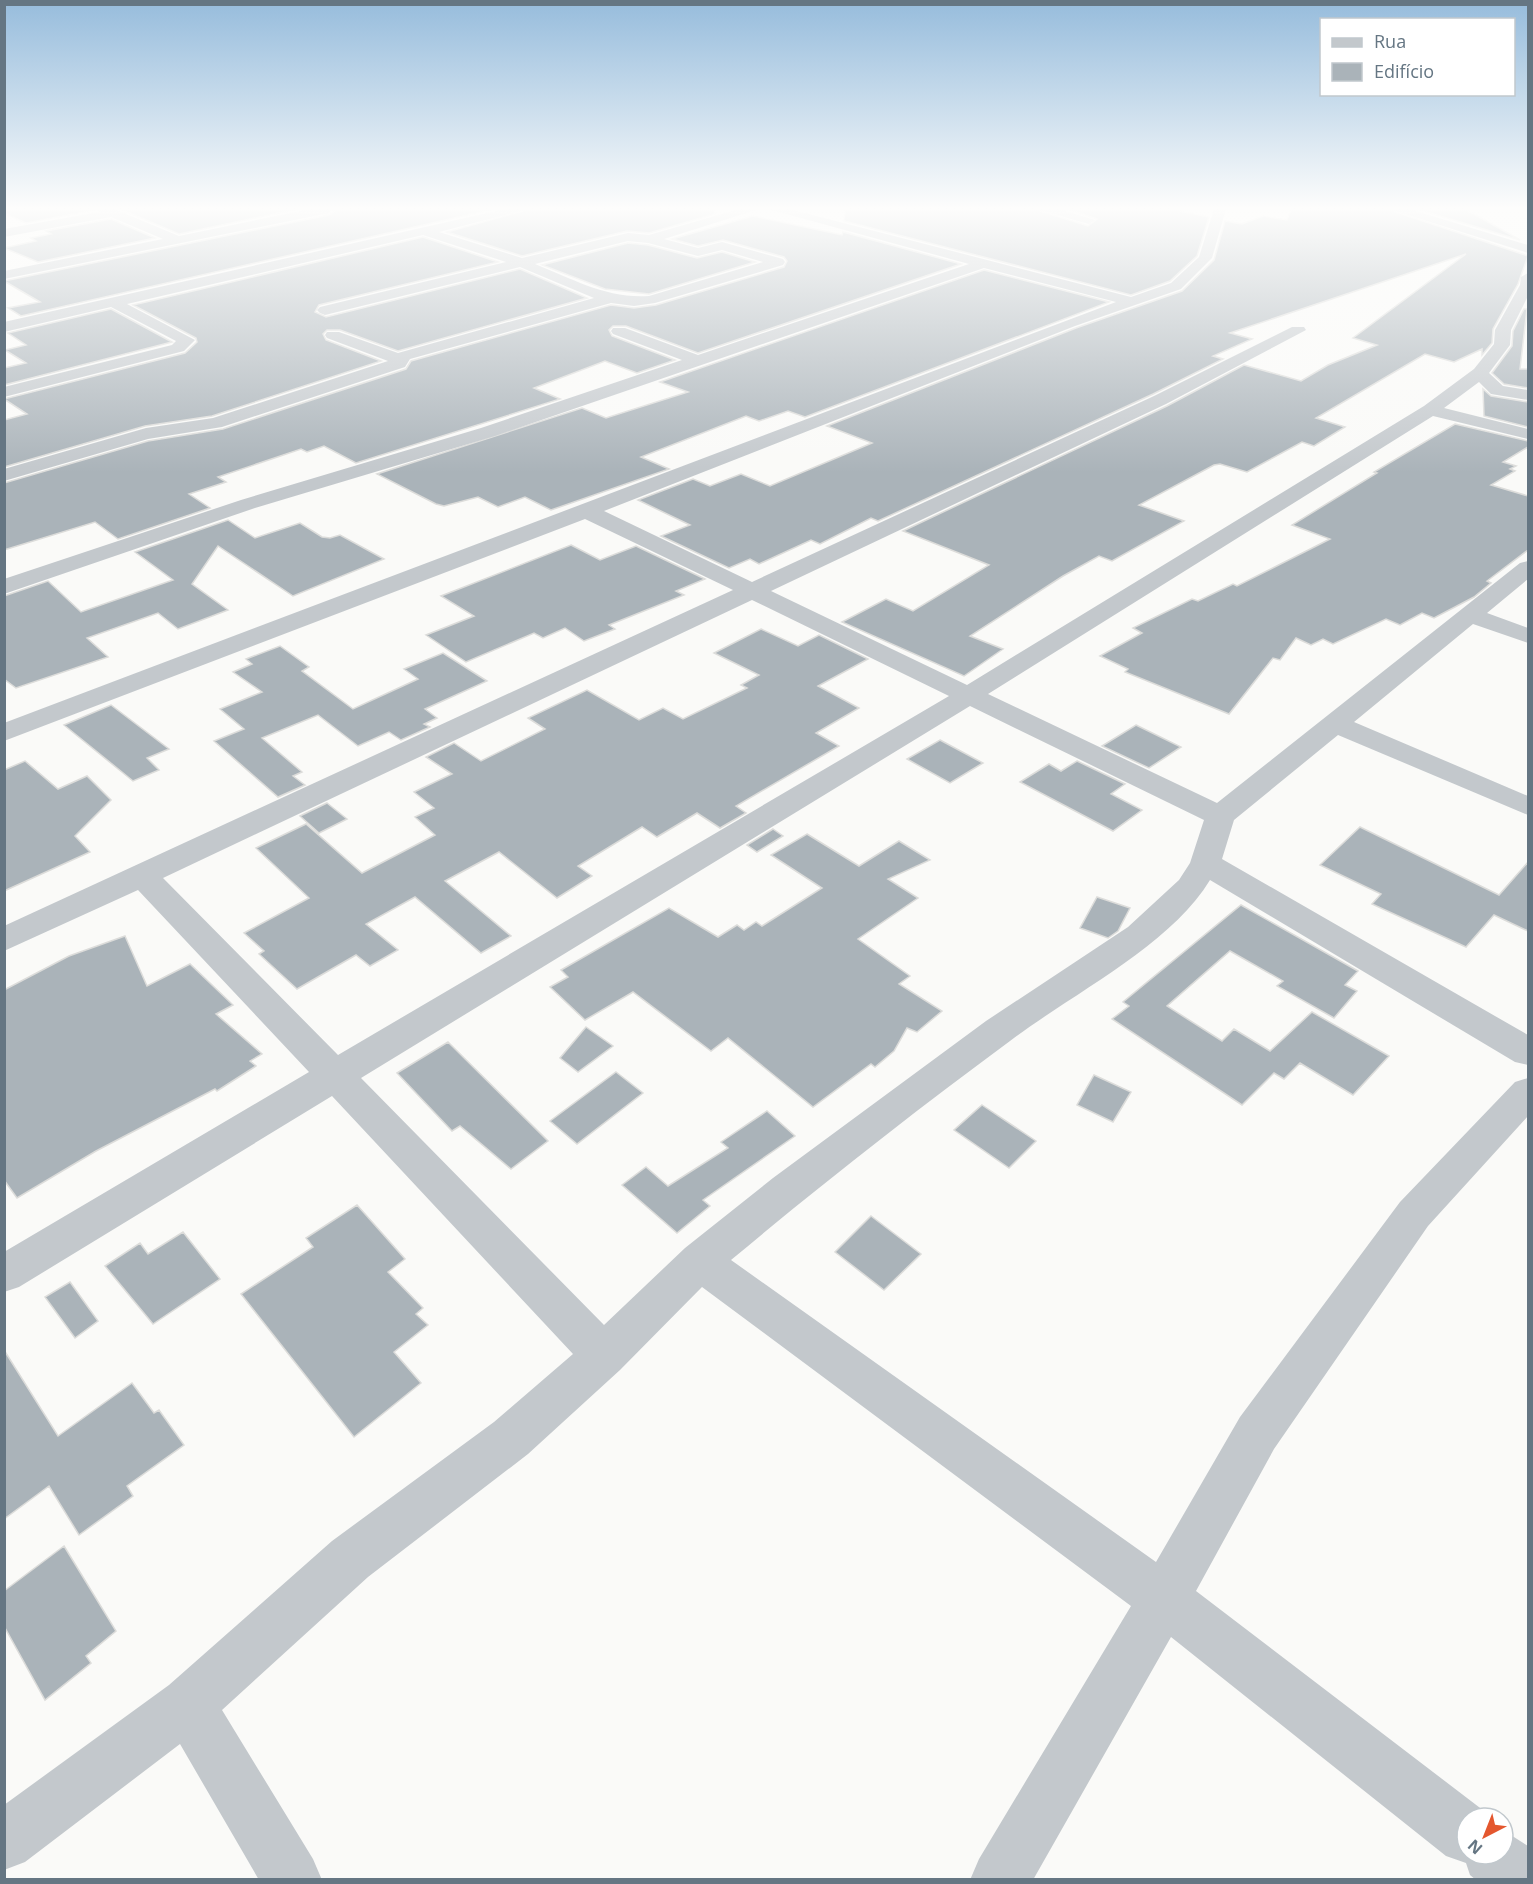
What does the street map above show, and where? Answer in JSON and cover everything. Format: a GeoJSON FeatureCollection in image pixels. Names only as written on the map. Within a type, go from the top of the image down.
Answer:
{"type":"FeatureCollection","features":[{"type":"Feature","properties":{"kind":"street"},"geometry":{"type":"LineString","coordinates":[[4,327],[135,297]]}},
{"type":"Feature","properties":{"kind":"street"},"geometry":{"type":"LineString","coordinates":[[325,310],[378,297]]}},
{"type":"Feature","properties":{"kind":"street"},"geometry":{"type":"LineString","coordinates":[[4,475],[146,434],[216,423],[399,363],[404,356],[480,333],[611,298],[632,302],[660,297]]}},
{"type":"Feature","properties":{"kind":"street"},"geometry":{"type":"LineString","coordinates":[[4,587],[237,507],[488,432],[791,331],[809,321],[882,297]]}},
{"type":"Feature","properties":{"kind":"street"},"geometry":{"type":"LineString","coordinates":[[1114,297],[1130,301]]}},
{"type":"Feature","properties":{"kind":"street"},"geometry":{"type":"LineString","coordinates":[[4,733],[1143,297]]}},
{"type":"Feature","properties":{"kind":"street"},"geometry":{"type":"LineString","coordinates":[[4,1274],[967,696],[1430,410],[1480,374],[1512,331],[1523,297]]}},
{"type":"Feature","properties":{"kind":"street"},"geometry":{"type":"LineString","coordinates":[[4,392],[178,348],[187,340],[112,302]]}},
{"type":"Feature","properties":{"kind":"street"},"geometry":{"type":"LineString","coordinates":[[4,940],[1161,400],[1298,330]]}},
{"type":"Feature","properties":{"kind":"street"},"geometry":{"type":"LineString","coordinates":[[619,331],[698,361]]}},
{"type":"Feature","properties":{"kind":"street"},"geometry":{"type":"LineString","coordinates":[[333,335],[401,360]]}},
{"type":"Feature","properties":{"kind":"street"},"geometry":{"type":"LineString","coordinates":[[1480,374],[1497,390],[1528,395]]}},
{"type":"Feature","properties":{"kind":"street"},"geometry":{"type":"LineString","coordinates":[[1430,410],[1528,434]]}},
{"type":"Feature","properties":{"kind":"street"},"geometry":{"type":"LineString","coordinates":[[585,511],[1220,816]]}},
{"type":"Feature","properties":{"kind":"street"},"geometry":{"type":"LineString","coordinates":[[4,1841],[188,1704],[350,1559],[511,1438],[604,1355],[700,1261],[787,1190],[999,1030],[1140,935],[1190,887],[1205,862],[1220,816],[1468,614],[1528,568]]}},
{"type":"Feature","properties":{"kind":"street"},"geometry":{"type":"LineString","coordinates":[[1468,614],[1528,636]]}},
{"type":"Feature","properties":{"kind":"street"},"geometry":{"type":"LineString","coordinates":[[1334,723],[1528,806]]}},
{"type":"Feature","properties":{"kind":"street"},"geometry":{"type":"LineString","coordinates":[[1205,862],[1528,1052]]}},
{"type":"Feature","properties":{"kind":"street"},"geometry":{"type":"LineString","coordinates":[[142,875],[604,1355]]}},
{"type":"Feature","properties":{"kind":"street"},"geometry":{"type":"LineString","coordinates":[[1000,1880],[1164,1599],[1257,1433],[1414,1214],[1528,1092]]}},
{"type":"Feature","properties":{"kind":"street"},"geometry":{"type":"LineString","coordinates":[[700,1261],[1164,1599],[1455,1826]]}},
{"type":"Feature","properties":{"kind":"street"},"geometry":{"type":"LineString","coordinates":[[188,1704],[292,1880]]}},
{"type":"Feature","properties":{"kind":"street"},"geometry":{"type":"LineString","coordinates":[[1506,1866],[1524,1880]]}},
{"type":"Feature","properties":{"kind":"building"},"geometry":{"type":"Polygon","coordinates":[[[31,297],[105,297],[21,316],[8,308],[40,302],[31,297]]]}},
{"type":"Feature","properties":{"kind":"building"},"geometry":{"type":"Polygon","coordinates":[[[167,297],[353,297],[319,305],[315,312],[326,317],[407,297],[587,298],[398,351],[340,330],[327,330],[323,334],[326,340],[381,361],[212,416],[145,426],[4,467],[4,420],[27,414],[4,399],[185,353],[197,342],[196,338],[133,305],[167,297]]]}},
{"type":"Feature","properties":{"kind":"building"},"geometry":{"type":"Polygon","coordinates":[[[683,297],[864,297],[698,353],[626,326],[613,326],[609,330],[612,336],[675,360],[637,373],[605,361],[534,388],[560,399],[356,463],[324,446],[307,452],[301,449],[218,477],[226,482],[189,494],[210,508],[118,539],[95,522],[4,550],[4,483],[148,441],[223,429],[406,369],[411,361],[611,305],[634,308],[656,305],[683,297]]]}},
{"type":"Feature","properties":{"kind":"building"},"geometry":{"type":"Polygon","coordinates":[[[906,297],[1089,297],[1109,302],[805,417],[788,411],[759,421],[746,416],[641,457],[669,469],[551,510],[525,497],[498,507],[478,497],[444,506],[377,474],[582,408],[606,418],[688,392],[660,382],[906,297]]]}},
{"type":"Feature","properties":{"kind":"building"},"geometry":{"type":"Polygon","coordinates":[[[1165,297],[1338,297],[1230,333],[1252,339],[1213,356],[1223,359],[1153,394],[878,521],[871,518],[820,544],[811,540],[759,564],[750,559],[729,568],[661,536],[690,525],[638,500],[693,479],[710,486],[741,474],[770,486],[872,443],[827,426],[1076,328],[1165,297]]]}},
{"type":"Feature","properties":{"kind":"building"},"geometry":{"type":"Polygon","coordinates":[[[1408,297],[1511,297],[1493,329],[1492,343],[1482,355],[1482,349],[1454,362],[1425,354],[1316,418],[1345,427],[1314,446],[1302,442],[1247,472],[1220,464],[1214,465],[1139,505],[1184,521],[1112,561],[1099,556],[1063,576],[970,636],[1003,649],[964,676],[842,622],[886,599],[913,611],[989,565],[903,531],[1167,406],[1244,365],[1301,381],[1328,365],[1377,345],[1353,338],[1408,297]]]}},
{"type":"Feature","properties":{"kind":"building"},"geometry":{"type":"Polygon","coordinates":[[[111,309],[172,342],[4,385],[4,368],[26,363],[5,350],[26,345],[8,333],[111,309]]]}},
{"type":"Feature","properties":{"kind":"building"},"geometry":{"type":"Polygon","coordinates":[[[1524,309],[1527,309],[1520,369],[1528,369],[1528,388],[1504,384],[1492,373],[1512,346],[1513,331],[1524,309]]]}},
{"type":"Feature","properties":{"kind":"building"},"geometry":{"type":"Polygon","coordinates":[[[1483,389],[1491,396],[1528,402],[1528,427],[1484,416],[1483,389]]]}},
{"type":"Feature","properties":{"kind":"building"},"geometry":{"type":"Polygon","coordinates":[[[1455,424],[1528,441],[1528,447],[1503,462],[1516,466],[1510,469],[1515,471],[1491,485],[1528,496],[1528,550],[1487,581],[1491,583],[1474,597],[1434,618],[1422,613],[1400,625],[1386,619],[1333,644],[1323,639],[1311,645],[1296,638],[1280,660],[1273,658],[1229,714],[1125,672],[1128,669],[1100,656],[1142,633],[1133,628],[1192,599],[1198,601],[1233,584],[1237,586],[1330,539],[1292,525],[1377,473],[1374,472],[1455,424]]]}},
{"type":"Feature","properties":{"kind":"building"},"geometry":{"type":"Polygon","coordinates":[[[228,520],[255,538],[300,523],[322,537],[330,538],[340,535],[384,559],[293,596],[218,546],[192,584],[228,610],[178,629],[158,613],[87,638],[108,657],[16,688],[4,679],[4,596],[48,581],[81,612],[173,580],[135,552],[228,520]]]}},
{"type":"Feature","properties":{"kind":"building"},"geometry":{"type":"Polygon","coordinates":[[[571,545],[600,560],[636,546],[705,579],[676,591],[684,595],[609,625],[615,629],[584,641],[565,628],[543,638],[534,633],[466,662],[426,635],[474,616],[441,596],[571,545]]]}},
{"type":"Feature","properties":{"kind":"building"},"geometry":{"type":"Polygon","coordinates":[[[761,629],[798,646],[819,635],[868,659],[818,686],[859,708],[816,733],[839,746],[736,806],[746,813],[720,828],[697,813],[657,837],[642,827],[578,866],[592,876],[557,898],[499,852],[445,881],[511,936],[481,953],[415,897],[366,924],[398,950],[370,966],[356,955],[297,989],[259,954],[264,951],[244,933],[309,898],[256,848],[306,824],[362,873],[435,835],[415,817],[434,808],[414,792],[452,774],[426,757],[454,743],[481,761],[545,729],[528,718],[587,690],[639,720],[663,708],[683,719],[747,688],[741,685],[759,675],[714,653],[761,629]]]}},
{"type":"Feature","properties":{"kind":"building"},"geometry":{"type":"Polygon","coordinates":[[[280,646],[309,667],[302,671],[353,709],[418,679],[404,669],[443,653],[487,681],[425,709],[437,718],[424,724],[430,727],[401,740],[389,732],[358,746],[318,715],[262,738],[302,772],[293,776],[305,785],[278,797],[214,741],[244,729],[220,709],[262,692],[233,672],[252,664],[246,659],[280,646]]]}},
{"type":"Feature","properties":{"kind":"building"},"geometry":{"type":"Polygon","coordinates":[[[111,705],[169,749],[147,758],[159,770],[133,781],[64,725],[111,705]]]}},
{"type":"Feature","properties":{"kind":"building"},"geometry":{"type":"Polygon","coordinates":[[[1136,725],[1181,747],[1149,768],[1102,746],[1136,725]]]}},
{"type":"Feature","properties":{"kind":"building"},"geometry":{"type":"Polygon","coordinates":[[[940,740],[983,763],[950,783],[907,759],[940,740]]]}},
{"type":"Feature","properties":{"kind":"building"},"geometry":{"type":"Polygon","coordinates":[[[25,761],[58,789],[87,776],[111,800],[75,836],[90,852],[4,891],[4,770],[25,761]]]}},
{"type":"Feature","properties":{"kind":"building"},"geometry":{"type":"Polygon","coordinates":[[[1077,761],[1125,784],[1111,794],[1142,810],[1113,831],[1020,782],[1049,764],[1061,771],[1077,761]]]}},
{"type":"Feature","properties":{"kind":"building"},"geometry":{"type":"Polygon","coordinates":[[[327,803],[347,819],[319,833],[300,816],[327,803]]]}},
{"type":"Feature","properties":{"kind":"building"},"geometry":{"type":"Polygon","coordinates":[[[1360,827],[1499,895],[1528,862],[1528,931],[1494,915],[1466,947],[1372,904],[1381,894],[1320,865],[1360,827]]]}},
{"type":"Feature","properties":{"kind":"building"},"geometry":{"type":"Polygon","coordinates":[[[773,829],[783,836],[757,852],[747,845],[773,829]]]}},
{"type":"Feature","properties":{"kind":"building"},"geometry":{"type":"Polygon","coordinates":[[[807,834],[859,866],[899,841],[930,860],[888,879],[918,898],[858,939],[910,976],[899,984],[942,1011],[917,1032],[907,1028],[894,1051],[875,1067],[871,1064],[813,1107],[728,1038],[711,1051],[633,992],[585,1020],[550,987],[568,977],[561,970],[669,908],[718,937],[737,925],[744,930],[756,922],[762,926],[822,888],[771,855],[807,834]]]}},
{"type":"Feature","properties":{"kind":"building"},"geometry":{"type":"Polygon","coordinates":[[[1097,897],[1130,908],[1118,931],[1108,938],[1080,928],[1097,897]]]}},
{"type":"Feature","properties":{"kind":"building"},"geometry":{"type":"Polygon","coordinates":[[[1241,905],[1358,971],[1345,985],[1357,991],[1334,1018],[1277,986],[1283,981],[1230,951],[1167,1006],[1222,1041],[1234,1029],[1270,1051],[1312,1012],[1389,1056],[1353,1095],[1300,1063],[1284,1079],[1274,1073],[1242,1105],[1112,1019],[1129,1006],[1123,1002],[1241,905]]]}},
{"type":"Feature","properties":{"kind":"building"},"geometry":{"type":"Polygon","coordinates":[[[125,936],[147,986],[190,964],[233,1005],[216,1014],[262,1054],[250,1061],[256,1066],[217,1091],[215,1089],[96,1151],[17,1198],[4,1180],[4,990],[69,956],[125,936]]]}},
{"type":"Feature","properties":{"kind":"building"},"geometry":{"type":"Polygon","coordinates":[[[586,1027],[613,1046],[578,1072],[560,1058],[586,1027]]]}},
{"type":"Feature","properties":{"kind":"building"},"geometry":{"type":"Polygon","coordinates":[[[448,1042],[548,1141],[511,1169],[460,1126],[452,1131],[397,1073],[448,1042]]]}},
{"type":"Feature","properties":{"kind":"building"},"geometry":{"type":"Polygon","coordinates":[[[616,1072],[643,1093],[577,1144],[550,1121],[616,1072]]]}},
{"type":"Feature","properties":{"kind":"building"},"geometry":{"type":"Polygon","coordinates":[[[1094,1075],[1131,1092],[1113,1122],[1077,1105],[1094,1075]]]}},
{"type":"Feature","properties":{"kind":"building"},"geometry":{"type":"Polygon","coordinates":[[[982,1105],[1036,1141],[1009,1168],[954,1130],[982,1105]]]}},
{"type":"Feature","properties":{"kind":"building"},"geometry":{"type":"Polygon","coordinates":[[[767,1111],[795,1136],[703,1200],[710,1206],[677,1233],[622,1185],[646,1167],[668,1186],[728,1148],[721,1142],[767,1111]]]}},
{"type":"Feature","properties":{"kind":"building"},"geometry":{"type":"Polygon","coordinates":[[[357,1205],[405,1259],[388,1272],[423,1308],[416,1314],[428,1325],[394,1352],[421,1383],[354,1437],[241,1294],[313,1247],[306,1238],[357,1205]]]}},
{"type":"Feature","properties":{"kind":"building"},"geometry":{"type":"Polygon","coordinates":[[[871,1216],[921,1254],[884,1290],[835,1252],[871,1216]]]}},
{"type":"Feature","properties":{"kind":"building"},"geometry":{"type":"Polygon","coordinates":[[[183,1232],[220,1279],[153,1324],[105,1266],[140,1243],[148,1254],[183,1232]]]}},
{"type":"Feature","properties":{"kind":"building"},"geometry":{"type":"Polygon","coordinates":[[[70,1282],[98,1321],[75,1338],[45,1297],[70,1282]]]}},
{"type":"Feature","properties":{"kind":"building"},"geometry":{"type":"Polygon","coordinates":[[[4,1350],[58,1436],[132,1383],[154,1413],[159,1410],[184,1445],[127,1486],[133,1496],[79,1535],[49,1486],[4,1519],[4,1350]]]}},
{"type":"Feature","properties":{"kind":"building"},"geometry":{"type":"Polygon","coordinates":[[[64,1546],[116,1631],[86,1656],[91,1663],[45,1700],[4,1626],[4,1591],[64,1546]]]}}]}
